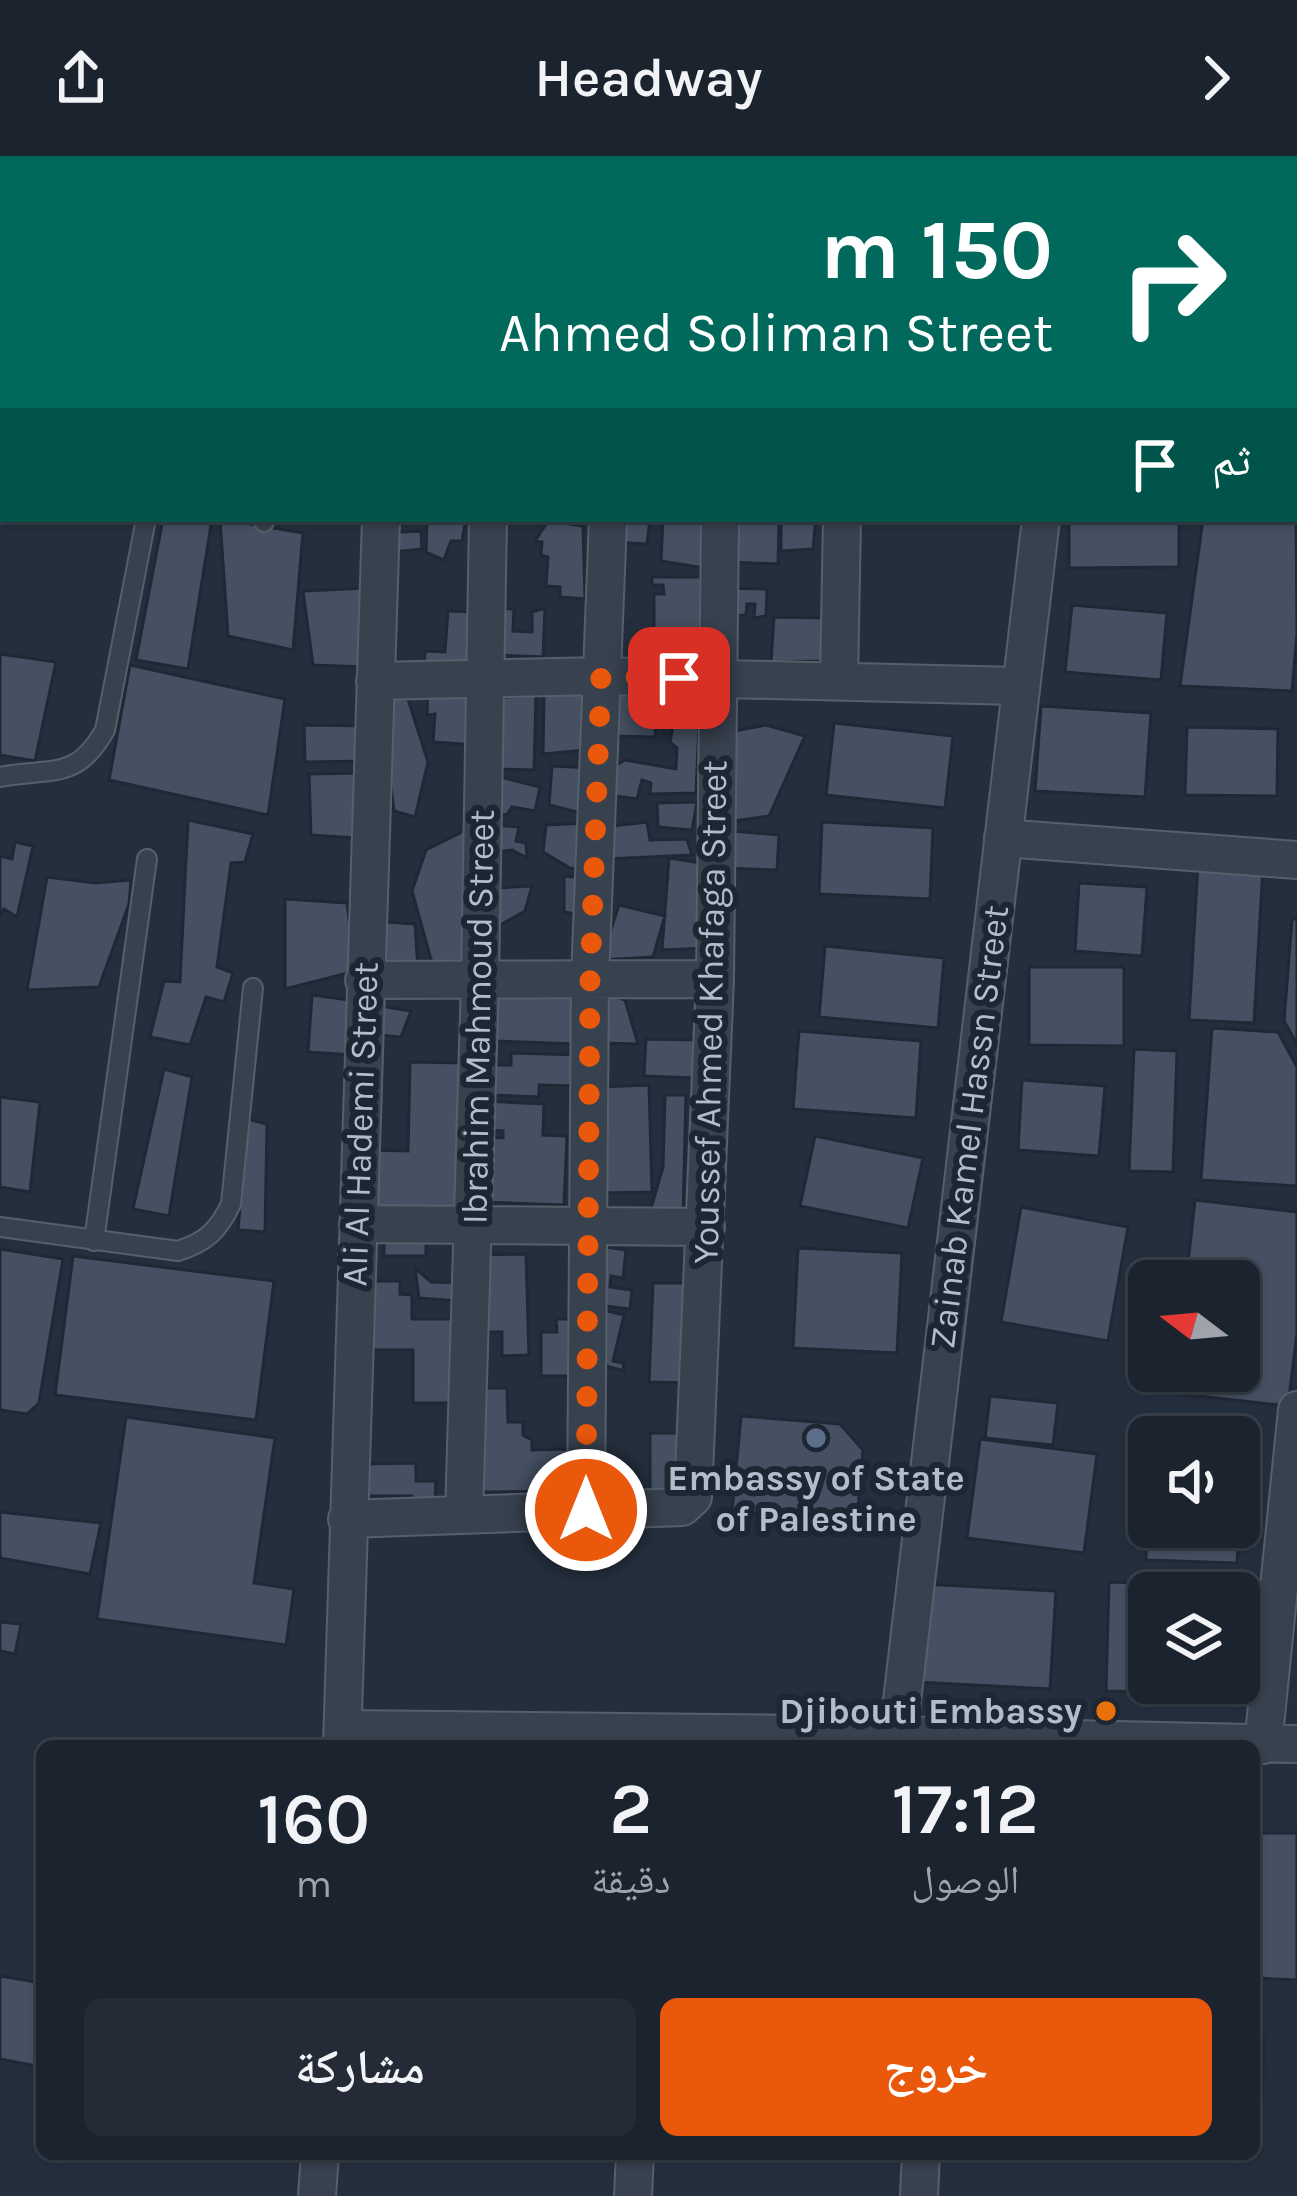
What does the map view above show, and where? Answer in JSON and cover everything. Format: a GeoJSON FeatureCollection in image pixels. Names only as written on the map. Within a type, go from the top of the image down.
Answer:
{"type":"FeatureCollection","features":[{"type":"Feature","properties":{"kind":"street","name":"Ali Al Hademi Street"},"geometry":{"type":"LineString","coordinates":[[343,1737],[381,522]]}},
{"type":"Feature","properties":{"kind":"street","name":"Ibrahim Mahmoud Street"},"geometry":{"type":"LineString","coordinates":[[464,1515],[488,522]]}},
{"type":"Feature","properties":{"kind":"street"},"geometry":{"type":"LineString","coordinates":[[347,1519],[586,1510],[590,980],[608,522]]}},
{"type":"Feature","properties":{"kind":"street","name":"Youssef Ahmed Khafaga Street"},"geometry":{"type":"LineString","coordinates":[[586,1510],[682,1508],[695,1488],[715,979],[720,522]]}},
{"type":"Feature","properties":{"kind":"street"},"geometry":{"type":"LineString","coordinates":[[839,681],[842,522]]}},
{"type":"Feature","properties":{"kind":"street","name":"Zainab Kamel Hassn Street"},"geometry":{"type":"LineString","coordinates":[[898,1735],[1041,522]]}},
{"type":"Feature","properties":{"kind":"street"},"geometry":{"type":"LineString","coordinates":[[375,681],[601,676],[1022,686]]}},
{"type":"Feature","properties":{"kind":"street"},"geometry":{"type":"LineString","coordinates":[[1003,838],[1297,860]]}},
{"type":"Feature","properties":{"kind":"street"},"geometry":{"type":"LineString","coordinates":[[364,980],[715,979]]}},
{"type":"Feature","properties":{"kind":"street"},"geometry":{"type":"LineString","coordinates":[[358,1224],[706,1227]]}},
{"type":"Feature","properties":{"kind":"street"},"geometry":{"type":"LineString","coordinates":[[1280,1744],[1297,1410]]}},
{"type":"Feature","properties":{"kind":"street"},"geometry":{"type":"LineString","coordinates":[[343,1737],[898,1735],[1036,1740]]}},
{"type":"Feature","properties":{"kind":"street"},"geometry":{"type":"LineString","coordinates":[[317,2196],[320,2160]]}},
{"type":"Feature","properties":{"kind":"street"},"geometry":{"type":"LineString","coordinates":[[633,2196],[635,2160]]}},
{"type":"Feature","properties":{"kind":"street"},"geometry":{"type":"LineString","coordinates":[[919,2196],[921,2160]]}},
{"type":"Feature","properties":{"kind":"lane"},"geometry":{"type":"LineString","coordinates":[[0,777],[50,774],[74,767],[93,752],[105,730],[145,522]]}},
{"type":"Feature","properties":{"kind":"lane"},"geometry":{"type":"LineString","coordinates":[[94,1240],[147,859]]}},
{"type":"Feature","properties":{"kind":"lane"},"geometry":{"type":"LineString","coordinates":[[0,1227],[178,1251],[202,1243],[220,1226],[231,1204],[253,988]]}},
{"type":"Feature","properties":{"kind":"building"},"geometry":{"type":"Polygon","coordinates":[[[162,522],[212,522],[188,669],[136,660],[162,522]]]}},
{"type":"Feature","properties":{"kind":"building"},"geometry":{"type":"Polygon","coordinates":[[[220,522],[303,533],[293,650],[228,636],[220,522]]]}},
{"type":"Feature","properties":{"kind":"building"},"geometry":{"type":"Polygon","coordinates":[[[427,522],[465,522],[462,541],[451,541],[444,560],[426,552],[427,522]]]}},
{"type":"Feature","properties":{"kind":"building"},"geometry":{"type":"Polygon","coordinates":[[[547,522],[583,526],[585,599],[560,597],[560,587],[546,586],[548,557],[541,555],[542,542],[535,541],[547,522]]]}},
{"type":"Feature","properties":{"kind":"building"},"geometry":{"type":"Polygon","coordinates":[[[611,522],[650,522],[647,544],[610,542],[611,522]]]}},
{"type":"Feature","properties":{"kind":"building"},"geometry":{"type":"Polygon","coordinates":[[[663,522],[709,522],[704,568],[661,561],[663,522]]]}},
{"type":"Feature","properties":{"kind":"building"},"geometry":{"type":"Polygon","coordinates":[[[730,522],[779,522],[778,564],[728,562],[730,522]]]}},
{"type":"Feature","properties":{"kind":"building"},"geometry":{"type":"Polygon","coordinates":[[[781,522],[816,522],[813,549],[781,551],[781,522]]]}},
{"type":"Feature","properties":{"kind":"building"},"geometry":{"type":"Polygon","coordinates":[[[1069,522],[1179,522],[1179,567],[1069,568],[1069,522]]]}},
{"type":"Feature","properties":{"kind":"building"},"geometry":{"type":"Polygon","coordinates":[[[1203,522],[1296,522],[1292,691],[1180,686],[1203,522]]]}},
{"type":"Feature","properties":{"kind":"building"},"geometry":{"type":"Polygon","coordinates":[[[421,531],[422,549],[383,553],[383,533],[421,531]]]}},
{"type":"Feature","properties":{"kind":"building"},"geometry":{"type":"Polygon","coordinates":[[[652,577],[701,577],[700,668],[654,668],[654,594],[664,594],[663,585],[652,585],[652,577]]]}},
{"type":"Feature","properties":{"kind":"building"},"geometry":{"type":"Polygon","coordinates":[[[368,588],[366,667],[313,665],[303,591],[368,588]]]}},
{"type":"Feature","properties":{"kind":"building"},"geometry":{"type":"Polygon","coordinates":[[[721,588],[767,589],[766,616],[754,618],[755,604],[747,604],[746,615],[722,617],[721,588]]]}},
{"type":"Feature","properties":{"kind":"building"},"geometry":{"type":"Polygon","coordinates":[[[1072,605],[1167,613],[1161,680],[1065,672],[1072,605]]]}},
{"type":"Feature","properties":{"kind":"building"},"geometry":{"type":"Polygon","coordinates":[[[496,608],[514,609],[513,631],[532,632],[532,612],[545,608],[543,657],[494,655],[496,608]]]}},
{"type":"Feature","properties":{"kind":"building"},"geometry":{"type":"Polygon","coordinates":[[[448,611],[472,612],[468,677],[424,674],[425,651],[445,652],[448,611]]]}},
{"type":"Feature","properties":{"kind":"building"},"geometry":{"type":"Polygon","coordinates":[[[774,617],[825,618],[823,661],[771,662],[774,617]]]}},
{"type":"Feature","properties":{"kind":"building"},"geometry":{"type":"Polygon","coordinates":[[[0,654],[56,662],[35,761],[0,755],[0,654]]]}},
{"type":"Feature","properties":{"kind":"building"},"geometry":{"type":"Polygon","coordinates":[[[130,665],[285,699],[268,815],[109,780],[130,665]]]}},
{"type":"Feature","properties":{"kind":"building"},"geometry":{"type":"Polygon","coordinates":[[[428,682],[476,685],[478,745],[433,742],[435,714],[427,715],[428,682]]]}},
{"type":"Feature","properties":{"kind":"building"},"geometry":{"type":"Polygon","coordinates":[[[607,684],[657,691],[655,737],[610,736],[607,684]]]}},
{"type":"Feature","properties":{"kind":"building"},"geometry":{"type":"Polygon","coordinates":[[[589,691],[586,750],[543,754],[544,693],[589,691]]]}},
{"type":"Feature","properties":{"kind":"building"},"geometry":{"type":"Polygon","coordinates":[[[380,695],[408,699],[428,762],[415,817],[394,811],[380,695]]]}},
{"type":"Feature","properties":{"kind":"building"},"geometry":{"type":"Polygon","coordinates":[[[536,695],[534,770],[494,769],[492,698],[536,695]]]}},
{"type":"Feature","properties":{"kind":"building"},"geometry":{"type":"Polygon","coordinates":[[[1041,706],[1151,713],[1145,797],[1035,791],[1041,706]]]}},
{"type":"Feature","properties":{"kind":"building"},"geometry":{"type":"Polygon","coordinates":[[[674,720],[699,725],[696,793],[650,794],[651,783],[642,780],[637,799],[609,795],[613,767],[625,760],[676,769],[677,748],[670,742],[674,720]]]}},
{"type":"Feature","properties":{"kind":"building"},"geometry":{"type":"Polygon","coordinates":[[[834,723],[953,736],[945,808],[826,795],[834,723]]]}},
{"type":"Feature","properties":{"kind":"building"},"geometry":{"type":"Polygon","coordinates":[[[304,725],[370,726],[368,761],[305,762],[304,725]]]}},
{"type":"Feature","properties":{"kind":"building"},"geometry":{"type":"Polygon","coordinates":[[[766,725],[805,736],[769,816],[726,822],[723,733],[766,725]]]}},
{"type":"Feature","properties":{"kind":"building"},"geometry":{"type":"Polygon","coordinates":[[[1187,727],[1278,729],[1277,796],[1185,795],[1187,727]]]}},
{"type":"Feature","properties":{"kind":"building"},"geometry":{"type":"Polygon","coordinates":[[[552,766],[593,768],[589,815],[549,805],[552,766]]]}},
{"type":"Feature","properties":{"kind":"building"},"geometry":{"type":"Polygon","coordinates":[[[363,773],[356,838],[311,835],[309,774],[363,773]]]}},
{"type":"Feature","properties":{"kind":"building"},"geometry":{"type":"Polygon","coordinates":[[[496,776],[540,787],[535,811],[512,807],[507,815],[492,813],[496,776]]]}},
{"type":"Feature","properties":{"kind":"building"},"geometry":{"type":"Polygon","coordinates":[[[697,802],[692,830],[658,827],[657,803],[697,802]]]}},
{"type":"Feature","properties":{"kind":"building"},"geometry":{"type":"Polygon","coordinates":[[[188,820],[253,834],[245,862],[231,863],[217,967],[233,973],[224,1002],[206,997],[190,1045],[150,1037],[164,981],[180,982],[188,820]]]}},
{"type":"Feature","properties":{"kind":"building"},"geometry":{"type":"Polygon","coordinates":[[[647,822],[650,840],[687,839],[692,855],[606,859],[604,827],[647,822]]]}},
{"type":"Feature","properties":{"kind":"building"},"geometry":{"type":"Polygon","coordinates":[[[822,822],[933,828],[930,899],[819,894],[822,822]]]}},
{"type":"Feature","properties":{"kind":"building"},"geometry":{"type":"Polygon","coordinates":[[[589,823],[587,869],[570,868],[543,852],[546,825],[589,823]]]}},
{"type":"Feature","properties":{"kind":"building"},"geometry":{"type":"Polygon","coordinates":[[[494,825],[519,827],[516,841],[526,843],[527,858],[512,850],[496,852],[494,825]]]}},
{"type":"Feature","properties":{"kind":"building"},"geometry":{"type":"Polygon","coordinates":[[[470,828],[465,966],[432,963],[412,891],[426,850],[470,828]]]}},
{"type":"Feature","properties":{"kind":"building"},"geometry":{"type":"Polygon","coordinates":[[[722,830],[779,835],[777,870],[724,868],[722,830]]]}},
{"type":"Feature","properties":{"kind":"building"},"geometry":{"type":"Polygon","coordinates":[[[15,842],[33,846],[17,917],[4,909],[0,915],[0,856],[12,859],[15,842]]]}},
{"type":"Feature","properties":{"kind":"building"},"geometry":{"type":"Polygon","coordinates":[[[669,858],[707,864],[707,948],[662,950],[669,858]]]}},
{"type":"Feature","properties":{"kind":"building"},"geometry":{"type":"Polygon","coordinates":[[[1198,863],[1263,867],[1254,1023],[1189,1020],[1198,863]]]}},
{"type":"Feature","properties":{"kind":"building"},"geometry":{"type":"Polygon","coordinates":[[[564,876],[585,878],[582,915],[564,912],[564,876]]]}},
{"type":"Feature","properties":{"kind":"building"},"geometry":{"type":"Polygon","coordinates":[[[47,877],[95,883],[131,880],[129,904],[99,987],[27,990],[47,877]]]}},
{"type":"Feature","properties":{"kind":"building"},"geometry":{"type":"Polygon","coordinates":[[[1079,883],[1147,887],[1142,956],[1075,951],[1079,883]]]}},
{"type":"Feature","properties":{"kind":"building"},"geometry":{"type":"Polygon","coordinates":[[[532,886],[525,911],[495,928],[495,888],[532,886]]]}},
{"type":"Feature","properties":{"kind":"building"},"geometry":{"type":"Polygon","coordinates":[[[285,899],[347,903],[356,971],[285,989],[285,899]]]}},
{"type":"Feature","properties":{"kind":"building"},"geometry":{"type":"Polygon","coordinates":[[[619,905],[665,916],[653,957],[601,960],[619,905]]]}},
{"type":"Feature","properties":{"kind":"building"},"geometry":{"type":"Polygon","coordinates":[[[1292,919],[1297,919],[1297,1044],[1284,1021],[1292,919]]]}},
{"type":"Feature","properties":{"kind":"building"},"geometry":{"type":"Polygon","coordinates":[[[372,921],[415,924],[418,969],[379,970],[372,921]]]}},
{"type":"Feature","properties":{"kind":"building"},"geometry":{"type":"Polygon","coordinates":[[[825,946],[944,958],[938,1028],[819,1017],[825,946]]]}},
{"type":"Feature","properties":{"kind":"building"},"geometry":{"type":"Polygon","coordinates":[[[1029,967],[1124,967],[1124,1046],[1029,1045],[1029,967]]]}},
{"type":"Feature","properties":{"kind":"building"},"geometry":{"type":"Polygon","coordinates":[[[491,990],[577,992],[576,1044],[495,1041],[491,990]]]}},
{"type":"Feature","properties":{"kind":"building"},"geometry":{"type":"Polygon","coordinates":[[[599,991],[625,1000],[638,1044],[598,1043],[599,991]]]}},
{"type":"Feature","properties":{"kind":"building"},"geometry":{"type":"Polygon","coordinates":[[[312,995],[356,1001],[353,1055],[308,1052],[312,995]]]}},
{"type":"Feature","properties":{"kind":"building"},"geometry":{"type":"Polygon","coordinates":[[[374,1005],[411,1011],[401,1037],[380,1035],[376,1040],[383,1051],[375,1060],[374,1005]]]}},
{"type":"Feature","properties":{"kind":"building"},"geometry":{"type":"Polygon","coordinates":[[[1212,1028],[1278,1032],[1297,1067],[1297,1186],[1201,1180],[1212,1028]]]}},
{"type":"Feature","properties":{"kind":"building"},"geometry":{"type":"Polygon","coordinates":[[[799,1031],[921,1041],[916,1118],[793,1109],[799,1031]]]}},
{"type":"Feature","properties":{"kind":"building"},"geometry":{"type":"Polygon","coordinates":[[[646,1039],[697,1040],[696,1078],[644,1076],[646,1039]]]}},
{"type":"Feature","properties":{"kind":"building"},"geometry":{"type":"Polygon","coordinates":[[[1134,1049],[1177,1051],[1173,1172],[1129,1171],[1134,1049]]]}},
{"type":"Feature","properties":{"kind":"building"},"geometry":{"type":"Polygon","coordinates":[[[511,1053],[581,1055],[579,1086],[539,1085],[539,1097],[489,1095],[489,1065],[511,1065],[511,1053]]]}},
{"type":"Feature","properties":{"kind":"building"},"geometry":{"type":"Polygon","coordinates":[[[410,1062],[466,1063],[459,1213],[369,1212],[370,1150],[408,1151],[410,1062]]]}},
{"type":"Feature","properties":{"kind":"building"},"geometry":{"type":"Polygon","coordinates":[[[164,1069],[192,1077],[169,1216],[133,1209],[164,1069]]]}},
{"type":"Feature","properties":{"kind":"building"},"geometry":{"type":"Polygon","coordinates":[[[1022,1080],[1105,1086],[1099,1156],[1018,1150],[1022,1080]]]}},
{"type":"Feature","properties":{"kind":"building"},"geometry":{"type":"Polygon","coordinates":[[[649,1085],[652,1192],[603,1193],[600,1087],[649,1085]]]}},
{"type":"Feature","properties":{"kind":"building"},"geometry":{"type":"Polygon","coordinates":[[[665,1095],[686,1095],[683,1216],[649,1215],[663,1167],[665,1095]]]}},
{"type":"Feature","properties":{"kind":"building"},"geometry":{"type":"Polygon","coordinates":[[[0,1097],[40,1102],[30,1192],[0,1187],[0,1097]]]}},
{"type":"Feature","properties":{"kind":"building"},"geometry":{"type":"Polygon","coordinates":[[[484,1101],[544,1104],[543,1135],[567,1136],[564,1205],[484,1202],[486,1137],[503,1138],[503,1131],[483,1130],[484,1101]]]}},
{"type":"Feature","properties":{"kind":"building"},"geometry":{"type":"Polygon","coordinates":[[[247,1119],[267,1124],[265,1232],[238,1230],[247,1119]]]}},
{"type":"Feature","properties":{"kind":"building"},"geometry":{"type":"Polygon","coordinates":[[[815,1136],[923,1158],[908,1228],[800,1206],[815,1136]]]}},
{"type":"Feature","properties":{"kind":"building"},"geometry":{"type":"Polygon","coordinates":[[[1195,1200],[1297,1212],[1297,1333],[1288,1406],[1172,1393],[1260,1392],[1260,1260],[1188,1260],[1195,1200]]]}},
{"type":"Feature","properties":{"kind":"building"},"geometry":{"type":"Polygon","coordinates":[[[1021,1207],[1128,1227],[1108,1341],[1001,1322],[1021,1207]]]}},
{"type":"Feature","properties":{"kind":"building"},"geometry":{"type":"Polygon","coordinates":[[[384,1233],[426,1233],[426,1256],[384,1256],[384,1233]]]}},
{"type":"Feature","properties":{"kind":"building"},"geometry":{"type":"Polygon","coordinates":[[[593,1245],[626,1250],[623,1278],[611,1276],[610,1287],[632,1290],[630,1309],[589,1304],[593,1245]]]}},
{"type":"Feature","properties":{"kind":"building"},"geometry":{"type":"Polygon","coordinates":[[[798,1248],[902,1253],[897,1353],[793,1348],[798,1248]]]}},
{"type":"Feature","properties":{"kind":"building"},"geometry":{"type":"Polygon","coordinates":[[[0,1249],[63,1259],[39,1403],[27,1414],[0,1410],[0,1249]]]}},
{"type":"Feature","properties":{"kind":"building"},"geometry":{"type":"Polygon","coordinates":[[[526,1254],[529,1355],[502,1356],[502,1332],[482,1332],[480,1255],[526,1254]]]}},
{"type":"Feature","properties":{"kind":"building"},"geometry":{"type":"Polygon","coordinates":[[[73,1256],[274,1281],[256,1420],[55,1395],[73,1256]]]}},
{"type":"Feature","properties":{"kind":"building"},"geometry":{"type":"Polygon","coordinates":[[[415,1268],[431,1282],[459,1283],[458,1301],[419,1298],[415,1268]]]}},
{"type":"Feature","properties":{"kind":"building"},"geometry":{"type":"Polygon","coordinates":[[[364,1281],[400,1281],[400,1294],[412,1295],[412,1319],[456,1319],[450,1403],[413,1403],[413,1350],[364,1350],[364,1281]]]}},
{"type":"Feature","properties":{"kind":"building"},"geometry":{"type":"Polygon","coordinates":[[[653,1283],[694,1283],[692,1383],[649,1382],[653,1283]]]}},
{"type":"Feature","properties":{"kind":"building"},"geometry":{"type":"Polygon","coordinates":[[[591,1307],[624,1315],[613,1361],[623,1363],[624,1371],[592,1362],[591,1307]]]}},
{"type":"Feature","properties":{"kind":"building"},"geometry":{"type":"Polygon","coordinates":[[[556,1319],[577,1319],[577,1376],[541,1376],[541,1332],[557,1332],[556,1319]]]}},
{"type":"Feature","properties":{"kind":"building"},"geometry":{"type":"Polygon","coordinates":[[[477,1388],[507,1388],[508,1422],[523,1422],[523,1435],[532,1440],[532,1450],[569,1449],[570,1491],[478,1492],[477,1388]]]}},
{"type":"Feature","properties":{"kind":"building"},"geometry":{"type":"Polygon","coordinates":[[[990,1396],[1058,1403],[1053,1445],[985,1438],[990,1396]]]}},
{"type":"Feature","properties":{"kind":"building"},"geometry":{"type":"Polygon","coordinates":[[[741,1416],[840,1424],[863,1450],[857,1522],[732,1511],[741,1416]]]}},
{"type":"Feature","properties":{"kind":"building"},"geometry":{"type":"Polygon","coordinates":[[[126,1417],[275,1438],[254,1583],[294,1589],[286,1645],[97,1619],[126,1417]]]}},
{"type":"Feature","properties":{"kind":"building"},"geometry":{"type":"Polygon","coordinates":[[[650,1433],[688,1433],[688,1500],[650,1500],[650,1433]]]}},
{"type":"Feature","properties":{"kind":"building"},"geometry":{"type":"Polygon","coordinates":[[[980,1439],[1097,1454],[1084,1553],[967,1538],[980,1439]]]}},
{"type":"Feature","properties":{"kind":"building"},"geometry":{"type":"Polygon","coordinates":[[[416,1463],[416,1481],[436,1481],[435,1506],[413,1507],[412,1496],[363,1496],[363,1464],[416,1463]]]}},
{"type":"Feature","properties":{"kind":"building"},"geometry":{"type":"Polygon","coordinates":[[[0,1512],[101,1523],[90,1574],[0,1558],[0,1512]]]}},
{"type":"Feature","properties":{"kind":"building"},"geometry":{"type":"Polygon","coordinates":[[[1146,1548],[1238,1548],[1237,1563],[1146,1560],[1146,1548]]]}},
{"type":"Feature","properties":{"kind":"building"},"geometry":{"type":"Polygon","coordinates":[[[1109,1582],[1128,1583],[1128,1691],[1106,1691],[1109,1582]]]}},
{"type":"Feature","properties":{"kind":"building"},"geometry":{"type":"Polygon","coordinates":[[[922,1584],[1056,1591],[1050,1689],[916,1682],[922,1584]]]}},
{"type":"Feature","properties":{"kind":"building"},"geometry":{"type":"Polygon","coordinates":[[[0,1622],[21,1624],[15,1654],[0,1651],[0,1622]]]}},
{"type":"Feature","properties":{"kind":"building"},"geometry":{"type":"Polygon","coordinates":[[[1260,1833],[1297,1833],[1297,1980],[1260,1978],[1260,1833]]]}},
{"type":"Feature","properties":{"kind":"building"},"geometry":{"type":"Polygon","coordinates":[[[0,1976],[36,1982],[36,2066],[0,2059],[0,1976]]]}},
{"type":"Feature","properties":{"kind":"building"},"geometry":{"type":"Polygon","coordinates":[[[1260,2038],[1264,2038],[1260,2153],[1260,2038]]]}},
{"type":"Feature","properties":{"kind":"place","name":"Embassy of State of Palestine"},"geometry":{"type":"Point","coordinates":[816,1438]}},
{"type":"Feature","properties":{"kind":"place","name":"Djibouti Embassy"},"geometry":{"type":"Point","coordinates":[1106,1711]}},
{"type":"Feature","properties":{"kind":"route"},"geometry":{"type":"LineString","coordinates":[[586,1510],[590,980],[601,676],[679,678]]}}]}
